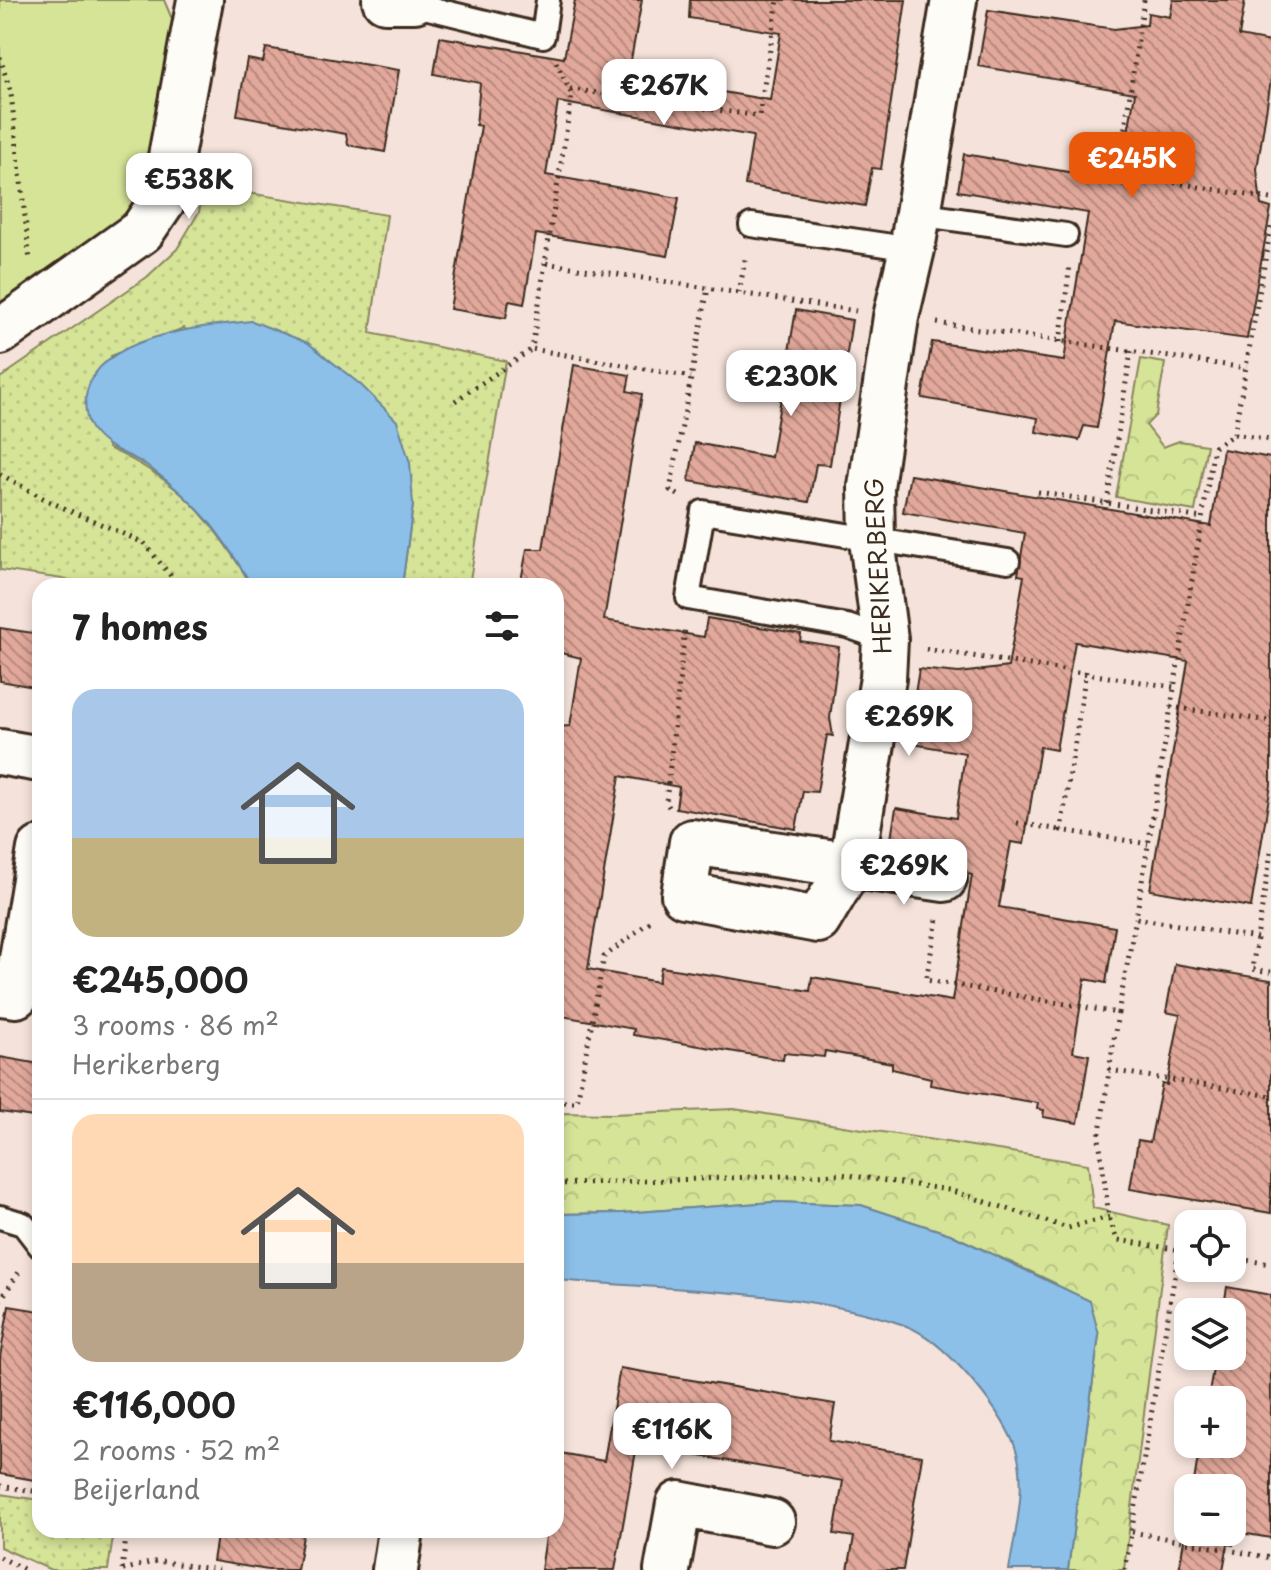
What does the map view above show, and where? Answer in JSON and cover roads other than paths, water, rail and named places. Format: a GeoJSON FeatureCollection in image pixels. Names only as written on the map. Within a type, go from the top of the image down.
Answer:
{"type":"FeatureCollection","features":[{"type":"Feature","properties":{"kind":"street"},"geometry":{"type":"LineString","coordinates":[[0,332],[142,231],[163,200],[200,0]]}},
{"type":"Feature","properties":{"kind":"street","name":"HERIKERBERG"},"geometry":{"type":"LineString","coordinates":[[852,863],[692,842],[684,895],[818,920],[852,863],[883,678],[885,639],[872,540],[871,487],[896,317],[915,232],[954,0]]}},
{"type":"Feature","properties":{"kind":"street"},"geometry":{"type":"LineString","coordinates":[[0,752],[32,758]]}},
{"type":"Feature","properties":{"kind":"street"},"geometry":{"type":"LineString","coordinates":[[852,863],[944,879]]}},
{"type":"Feature","properties":{"kind":"street"},"geometry":{"type":"LineString","coordinates":[[0,993],[16,995],[32,898]]}},
{"type":"Feature","properties":{"kind":"street"},"geometry":{"type":"LineString","coordinates":[[667,1570],[679,1504],[772,1522]]}},
{"type":"Feature","properties":{"kind":"street"},"geometry":{"type":"LineString","coordinates":[[395,1570],[400,1538]]}},
{"type":"Feature","properties":{"kind":"lane"},"geometry":{"type":"LineString","coordinates":[[401,1],[543,36],[548,0]]}},
{"type":"Feature","properties":{"kind":"lane"},"geometry":{"type":"LineString","coordinates":[[751,225],[1066,235]]}},
{"type":"Feature","properties":{"kind":"lane"},"geometry":{"type":"LineString","coordinates":[[885,639],[847,626],[688,598],[703,512],[1008,561]]}},
{"type":"Feature","properties":{"kind":"lane"},"geometry":{"type":"LineString","coordinates":[[0,1217],[23,1224],[32,1236]]}},
{"type":"Feature","properties":{"kind":"water"},"geometry":{"type":"Polygon","coordinates":[[[252,321],[308,343],[361,385],[397,421],[410,463],[413,505],[403,578],[247,578],[230,550],[196,507],[142,462],[106,444],[90,427],[86,412],[87,391],[96,372],[112,357],[157,337],[252,321]]]}},
{"type":"Feature","properties":{"kind":"water"},"geometry":{"type":"Polygon","coordinates":[[[774,1202],[861,1205],[950,1234],[1090,1301],[1099,1335],[1068,1570],[1009,1570],[1021,1490],[1014,1444],[983,1393],[936,1344],[904,1325],[823,1304],[733,1293],[564,1281],[564,1214],[623,1213],[774,1202]]]}}]}
